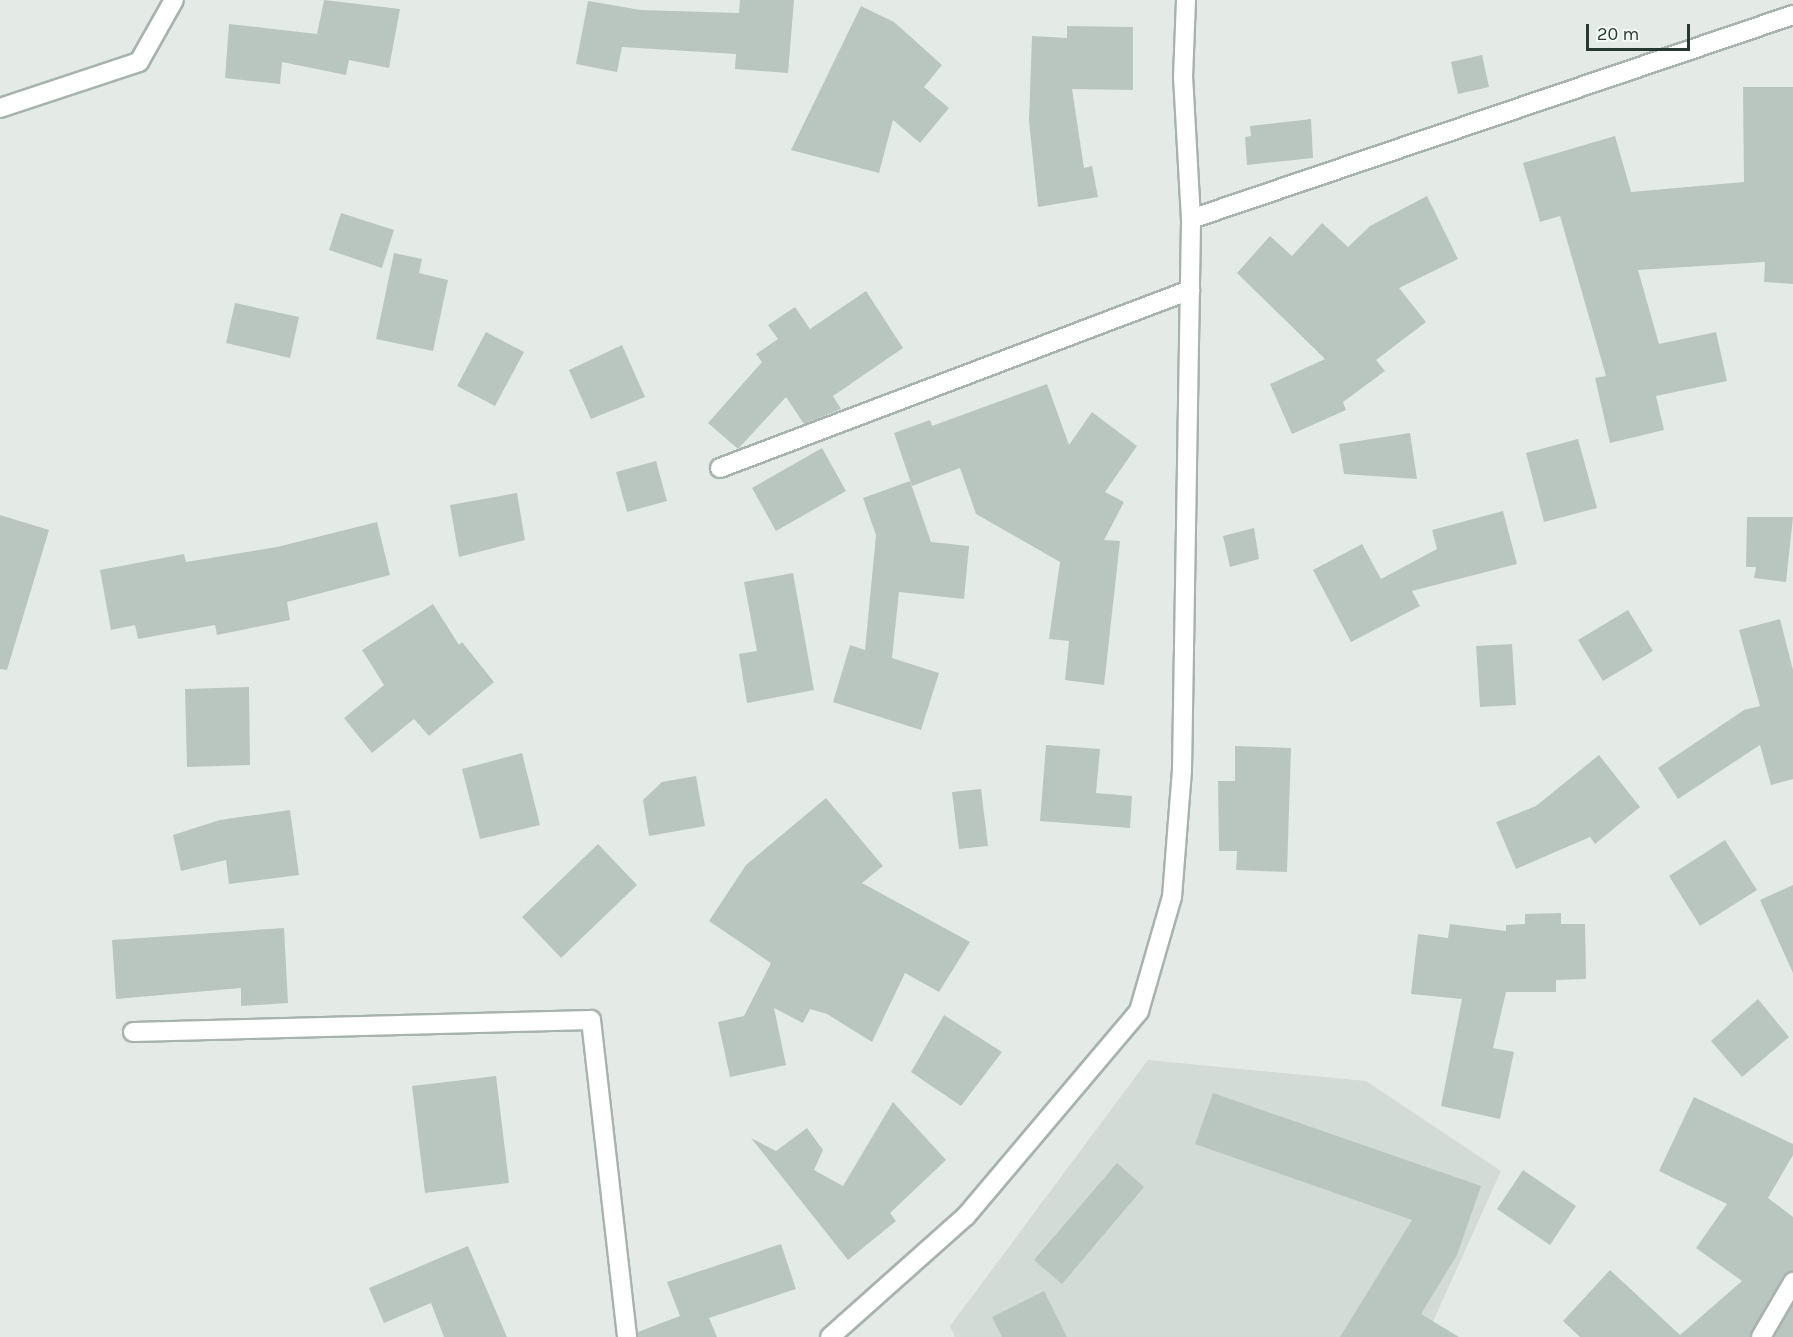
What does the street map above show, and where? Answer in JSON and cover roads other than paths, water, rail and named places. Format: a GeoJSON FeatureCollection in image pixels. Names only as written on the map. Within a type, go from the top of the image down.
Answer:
{"type":"FeatureCollection","features":[{"type":"Feature","properties":{"kind":"street"},"geometry":{"type":"LineString","coordinates":[[0,108],[139,62],[174,0]]}},
{"type":"Feature","properties":{"kind":"street"},"geometry":{"type":"LineString","coordinates":[[830,1337],[966,1216],[1139,1011],[1172,897],[1182,770],[1190,290],[1191,219],[1183,78],[1186,0]]}},
{"type":"Feature","properties":{"kind":"street"},"geometry":{"type":"LineString","coordinates":[[1191,219],[1793,15]]}},
{"type":"Feature","properties":{"kind":"street"},"geometry":{"type":"LineString","coordinates":[[720,468],[1190,290]]}},
{"type":"Feature","properties":{"kind":"street"},"geometry":{"type":"LineString","coordinates":[[134,1032],[591,1020],[627,1337]]}},
{"type":"Feature","properties":{"kind":"street"},"geometry":{"type":"LineString","coordinates":[[1761,1337],[1793,1282]]}}]}
